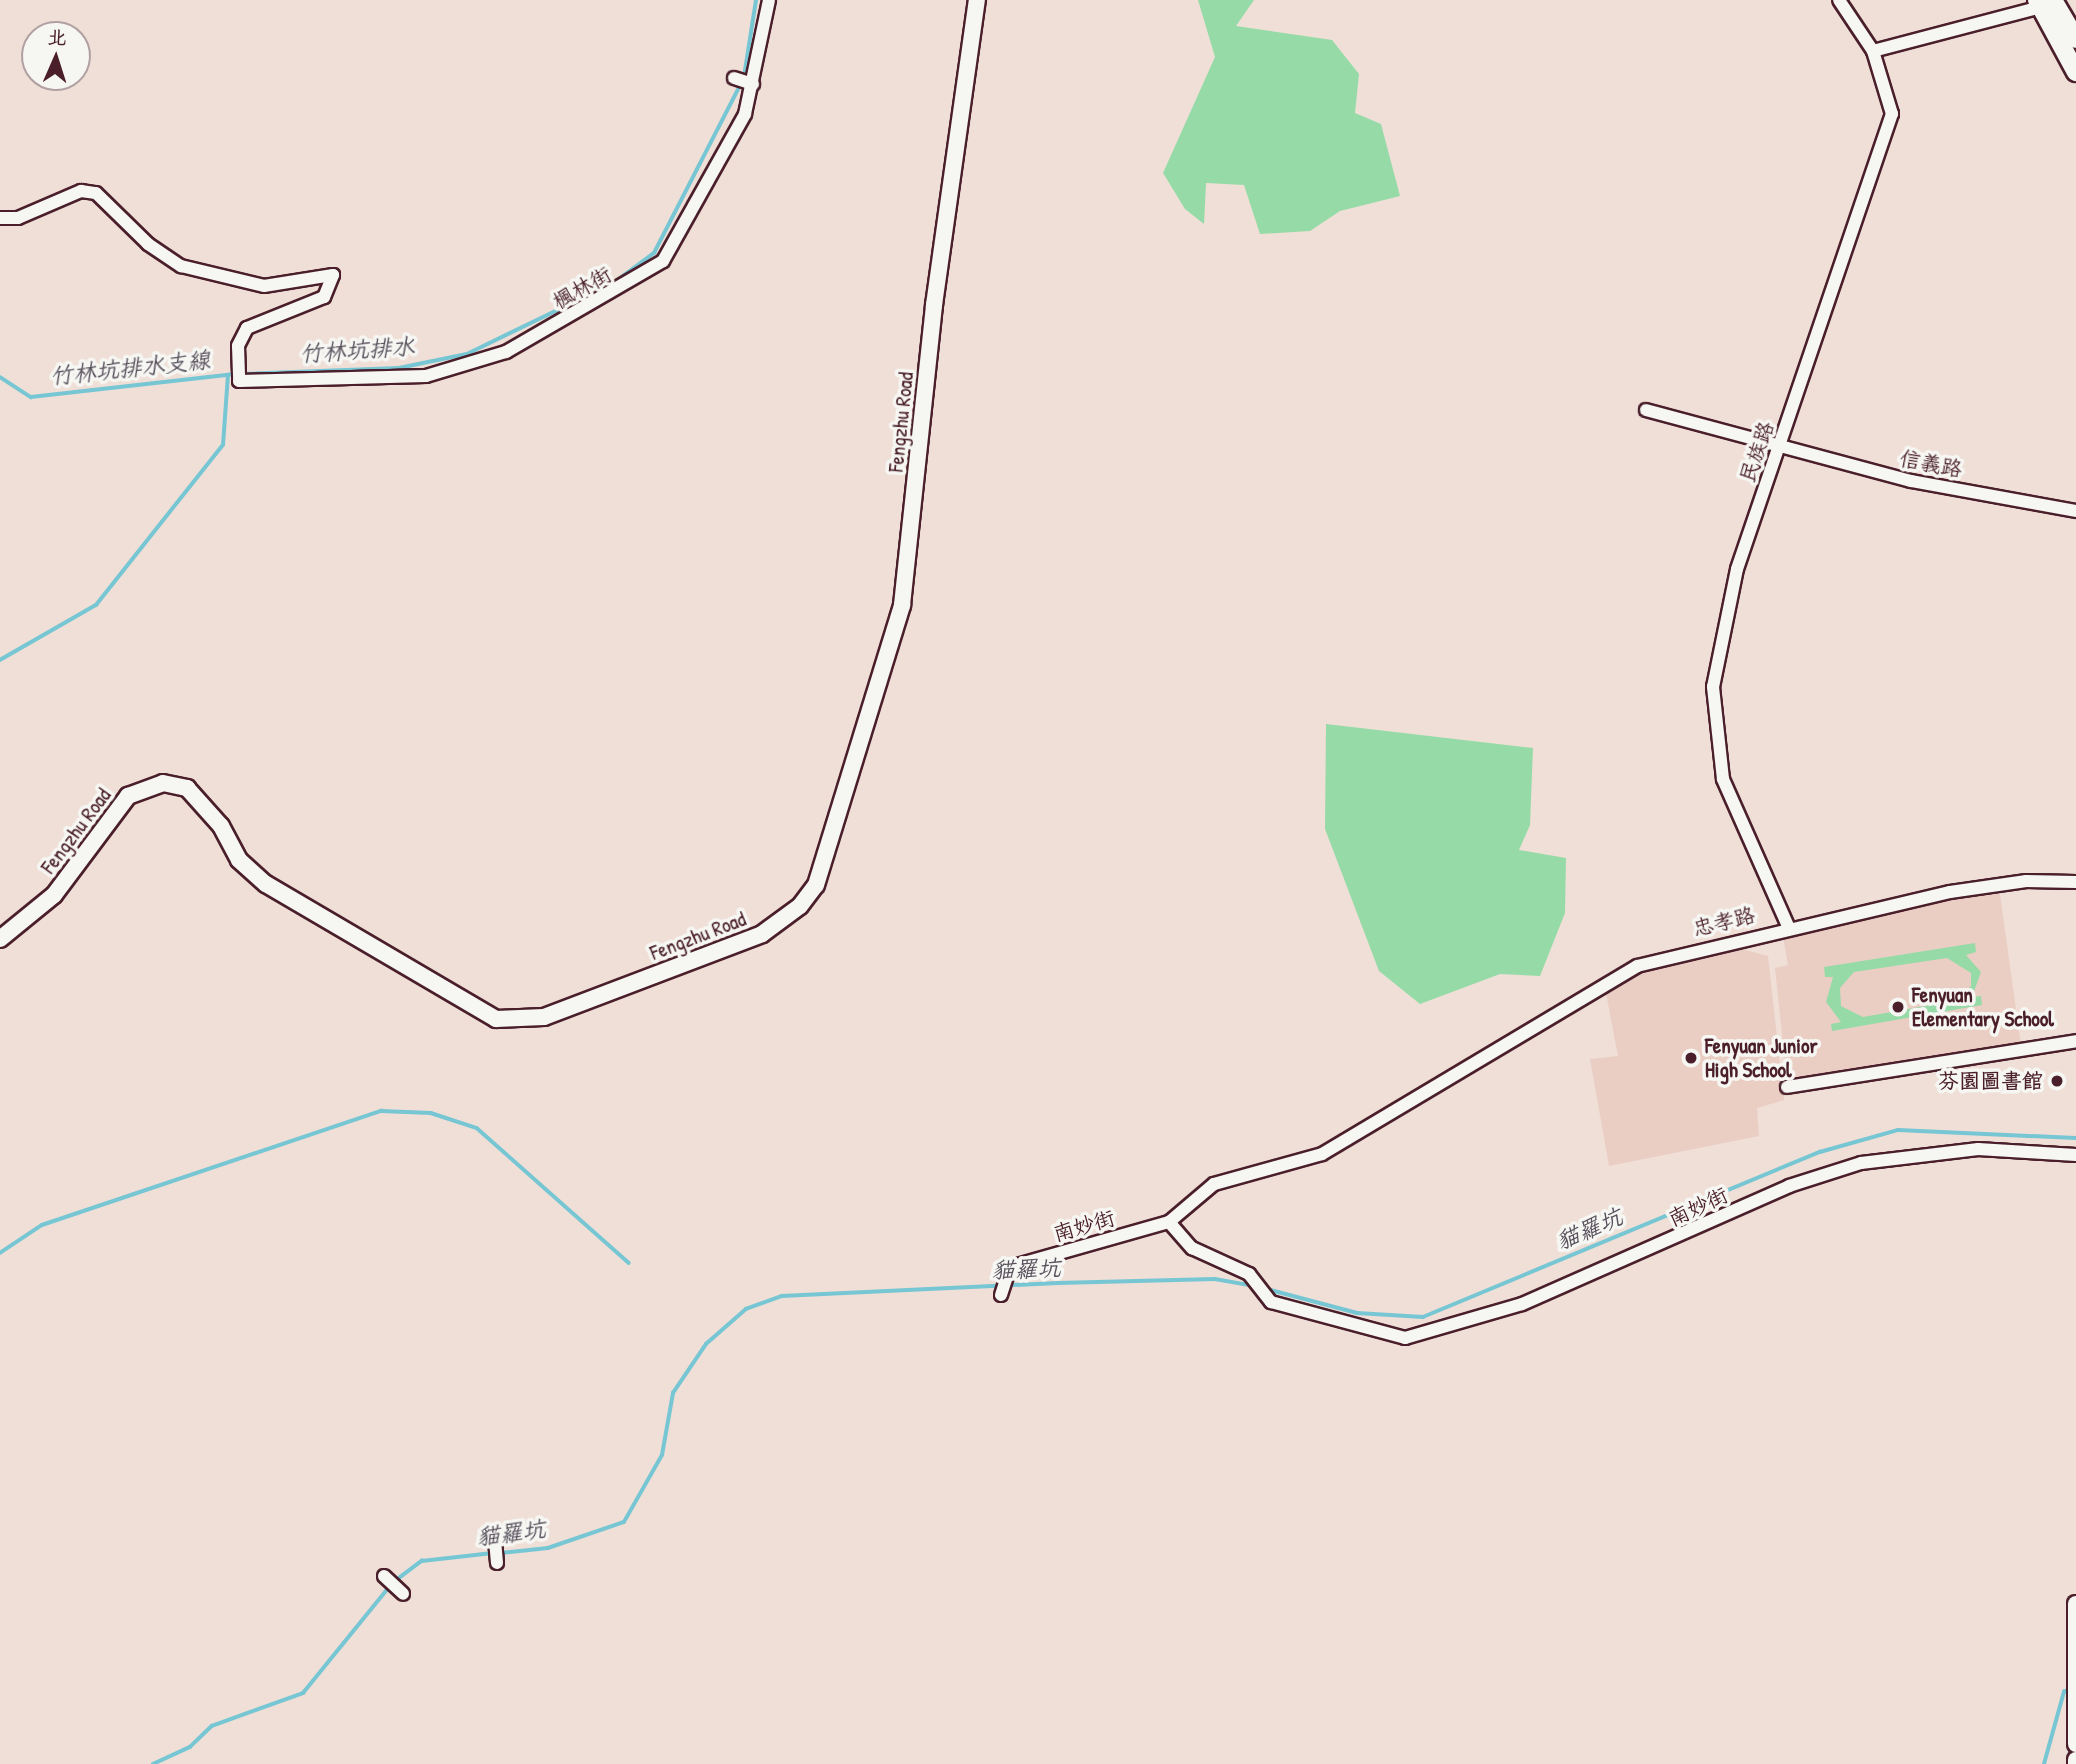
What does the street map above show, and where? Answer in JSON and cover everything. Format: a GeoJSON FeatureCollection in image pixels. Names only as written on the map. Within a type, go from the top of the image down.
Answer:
{"type":"FeatureCollection","features":[{"type":"Feature","properties":{"kind":"main road"},"geometry":{"type":"LineString","coordinates":[[2046,2],[2076,39]]}},
{"type":"Feature","properties":{"kind":"main road"},"geometry":{"type":"LineString","coordinates":[[2046,2],[2076,72]]}},
{"type":"Feature","properties":{"kind":"street","name":"楓林街"},"geometry":{"type":"LineString","coordinates":[[0,218],[18,218],[81,191],[96,193],[148,244],[181,266],[264,286],[333,275],[324,297],[247,328],[239,346],[239,381],[426,376],[506,352],[620,290],[663,261],[745,114],[769,0]]}},
{"type":"Feature","properties":{"kind":"street","name":"Fengzhu Road"},"geometry":{"type":"LineString","coordinates":[[0,939],[54,895],[128,796],[163,783],[187,788],[221,826],[239,860],[266,884],[496,1019],[544,1017],[762,934],[800,906],[816,885],[902,605],[934,305],[977,0]]}},
{"type":"Feature","properties":{"kind":"street","name":"民族路"},"geometry":{"type":"LineString","coordinates":[[1788,926],[1723,779],[1713,687],[1724,614],[1892,114],[1873,51],[1839,0]]}},
{"type":"Feature","properties":{"kind":"street"},"geometry":{"type":"LineString","coordinates":[[1873,51],[2046,2]]}},
{"type":"Feature","properties":{"kind":"street"},"geometry":{"type":"LineString","coordinates":[[734,78],[753,85]]}},
{"type":"Feature","properties":{"kind":"street","name":"信義路"},"geometry":{"type":"LineString","coordinates":[[1646,410],[1911,481],[2076,511]]}},
{"type":"Feature","properties":{"kind":"street","name":"忠孝路"},"geometry":{"type":"LineString","coordinates":[[1414,1095],[1495,1055],[1637,965],[1788,926],[1975,888],[2076,882]]}},
{"type":"Feature","properties":{"kind":"street"},"geometry":{"type":"LineString","coordinates":[[1787,1087],[2076,1041]]}},
{"type":"Feature","properties":{"kind":"street","name":"南妙街"},"geometry":{"type":"LineString","coordinates":[[1001,1296],[1009,1273],[1169,1222],[1214,1184],[1322,1154],[1414,1095]]}},
{"type":"Feature","properties":{"kind":"street","name":"南妙街"},"geometry":{"type":"LineString","coordinates":[[1169,1222],[1192,1248],[1249,1274],[1271,1302],[1405,1338],[1522,1304],[1788,1186],[1861,1163],[1978,1149],[2076,1155]]}},
{"type":"Feature","properties":{"kind":"street"},"geometry":{"type":"LineString","coordinates":[[495,1540],[497,1563]]}},
{"type":"Feature","properties":{"kind":"street"},"geometry":{"type":"LineString","coordinates":[[384,1576],[403,1594]]}},
{"type":"Feature","properties":{"kind":"street"},"geometry":{"type":"LineString","coordinates":[[2076,1604],[2076,1744]]}},
{"type":"Feature","properties":{"kind":"shaded area","name":"Fenyuan Elementary School"},"geometry":{"type":"Polygon","coordinates":[[[2000,894],[2021,1045],[1787,1081],[1775,968],[1788,965],[1783,937],[1958,897],[2000,894]]]}},
{"type":"Feature","properties":{"kind":"shaded area","name":"Fenyuan Junior High School"},"geometry":{"type":"Polygon","coordinates":[[[1734,947],[1768,956],[1784,1100],[1757,1108],[1759,1136],[1609,1166],[1590,1059],[1618,1056],[1605,988],[1640,971],[1734,947]]]}},
{"type":"Feature","properties":{"kind":"green space"},"geometry":{"type":"Polygon","coordinates":[[[1198,0],[1254,0],[1236,26],[1332,40],[1359,74],[1355,113],[1381,124],[1400,196],[1340,211],[1310,231],[1260,234],[1244,185],[1206,183],[1204,224],[1185,209],[1163,173],[1215,57],[1198,0]]]}},
{"type":"Feature","properties":{"kind":"green space"},"geometry":{"type":"Polygon","coordinates":[[[1326,724],[1533,748],[1530,825],[1519,850],[1566,858],[1565,913],[1540,976],[1500,974],[1420,1004],[1379,971],[1325,829],[1326,724]]]}},
{"type":"Feature","properties":{"kind":"green space"},"geometry":{"type":"Polygon","coordinates":[[[1975,943],[1976,952],[1966,955],[1981,972],[1972,997],[1981,996],[1982,1005],[1832,1031],[1831,1024],[1841,1022],[1826,1002],[1833,977],[1825,977],[1824,967],[1975,943]],[[1947,958],[1854,972],[1840,988],[1841,1006],[1863,1017],[1959,1000],[1971,986],[1971,973],[1947,958]]]}},
{"type":"Feature","properties":{"kind":"waterway","name":"竹林坑排水"},"geometry":{"type":"LineString","coordinates":[[744,77],[756,0]]}},
{"type":"Feature","properties":{"kind":"waterway","name":"竹林坑排水"},"geometry":{"type":"LineString","coordinates":[[242,374],[399,368],[467,354],[615,282],[654,253],[741,84]]}},
{"type":"Feature","properties":{"kind":"waterway","name":"竹林坑排水支線"},"geometry":{"type":"LineString","coordinates":[[0,377],[31,397],[235,374]]}},
{"type":"Feature","properties":{"kind":"waterway","name":"竹林坑排水"},"geometry":{"type":"LineString","coordinates":[[0,660],[96,605],[223,445],[228,375]]}},
{"type":"Feature","properties":{"kind":"waterway"},"geometry":{"type":"LineString","coordinates":[[0,1253],[42,1225],[381,1111],[431,1113],[477,1128],[629,1263]]}},
{"type":"Feature","properties":{"kind":"waterway","name":"貓羅坑"},"geometry":{"type":"LineString","coordinates":[[1267,1289],[1357,1313],[1423,1317],[1820,1152],[1898,1130],[2076,1138]]}},
{"type":"Feature","properties":{"kind":"waterway","name":"貓羅坑"},"geometry":{"type":"LineString","coordinates":[[500,1553],[548,1548],[624,1522],[662,1455],[673,1393],[706,1344],[746,1309],[782,1296],[1058,1283],[1215,1279],[1253,1286]]}},
{"type":"Feature","properties":{"kind":"waterway","name":"貓羅坑"},"geometry":{"type":"LineString","coordinates":[[395,1581],[422,1561],[493,1553]]}},
{"type":"Feature","properties":{"kind":"waterway","name":"貓羅坑"},"geometry":{"type":"LineString","coordinates":[[153,1764],[190,1747],[212,1726],[303,1693],[390,1586]]}},
{"type":"Feature","properties":{"kind":"waterway"},"geometry":{"type":"LineString","coordinates":[[2044,1764],[2064,1692],[2070,1689]]}},
{"type":"Feature","properties":{"kind":"place","name":"Fenyuan Elementary School"},"geometry":{"type":"Point","coordinates":[1898,1007]}},
{"type":"Feature","properties":{"kind":"place","name":"Fenyuan Junior High School"},"geometry":{"type":"Point","coordinates":[1691,1058]}},
{"type":"Feature","properties":{"kind":"place","name":"芬園圖書館"},"geometry":{"type":"Point","coordinates":[2057,1081]}}]}
